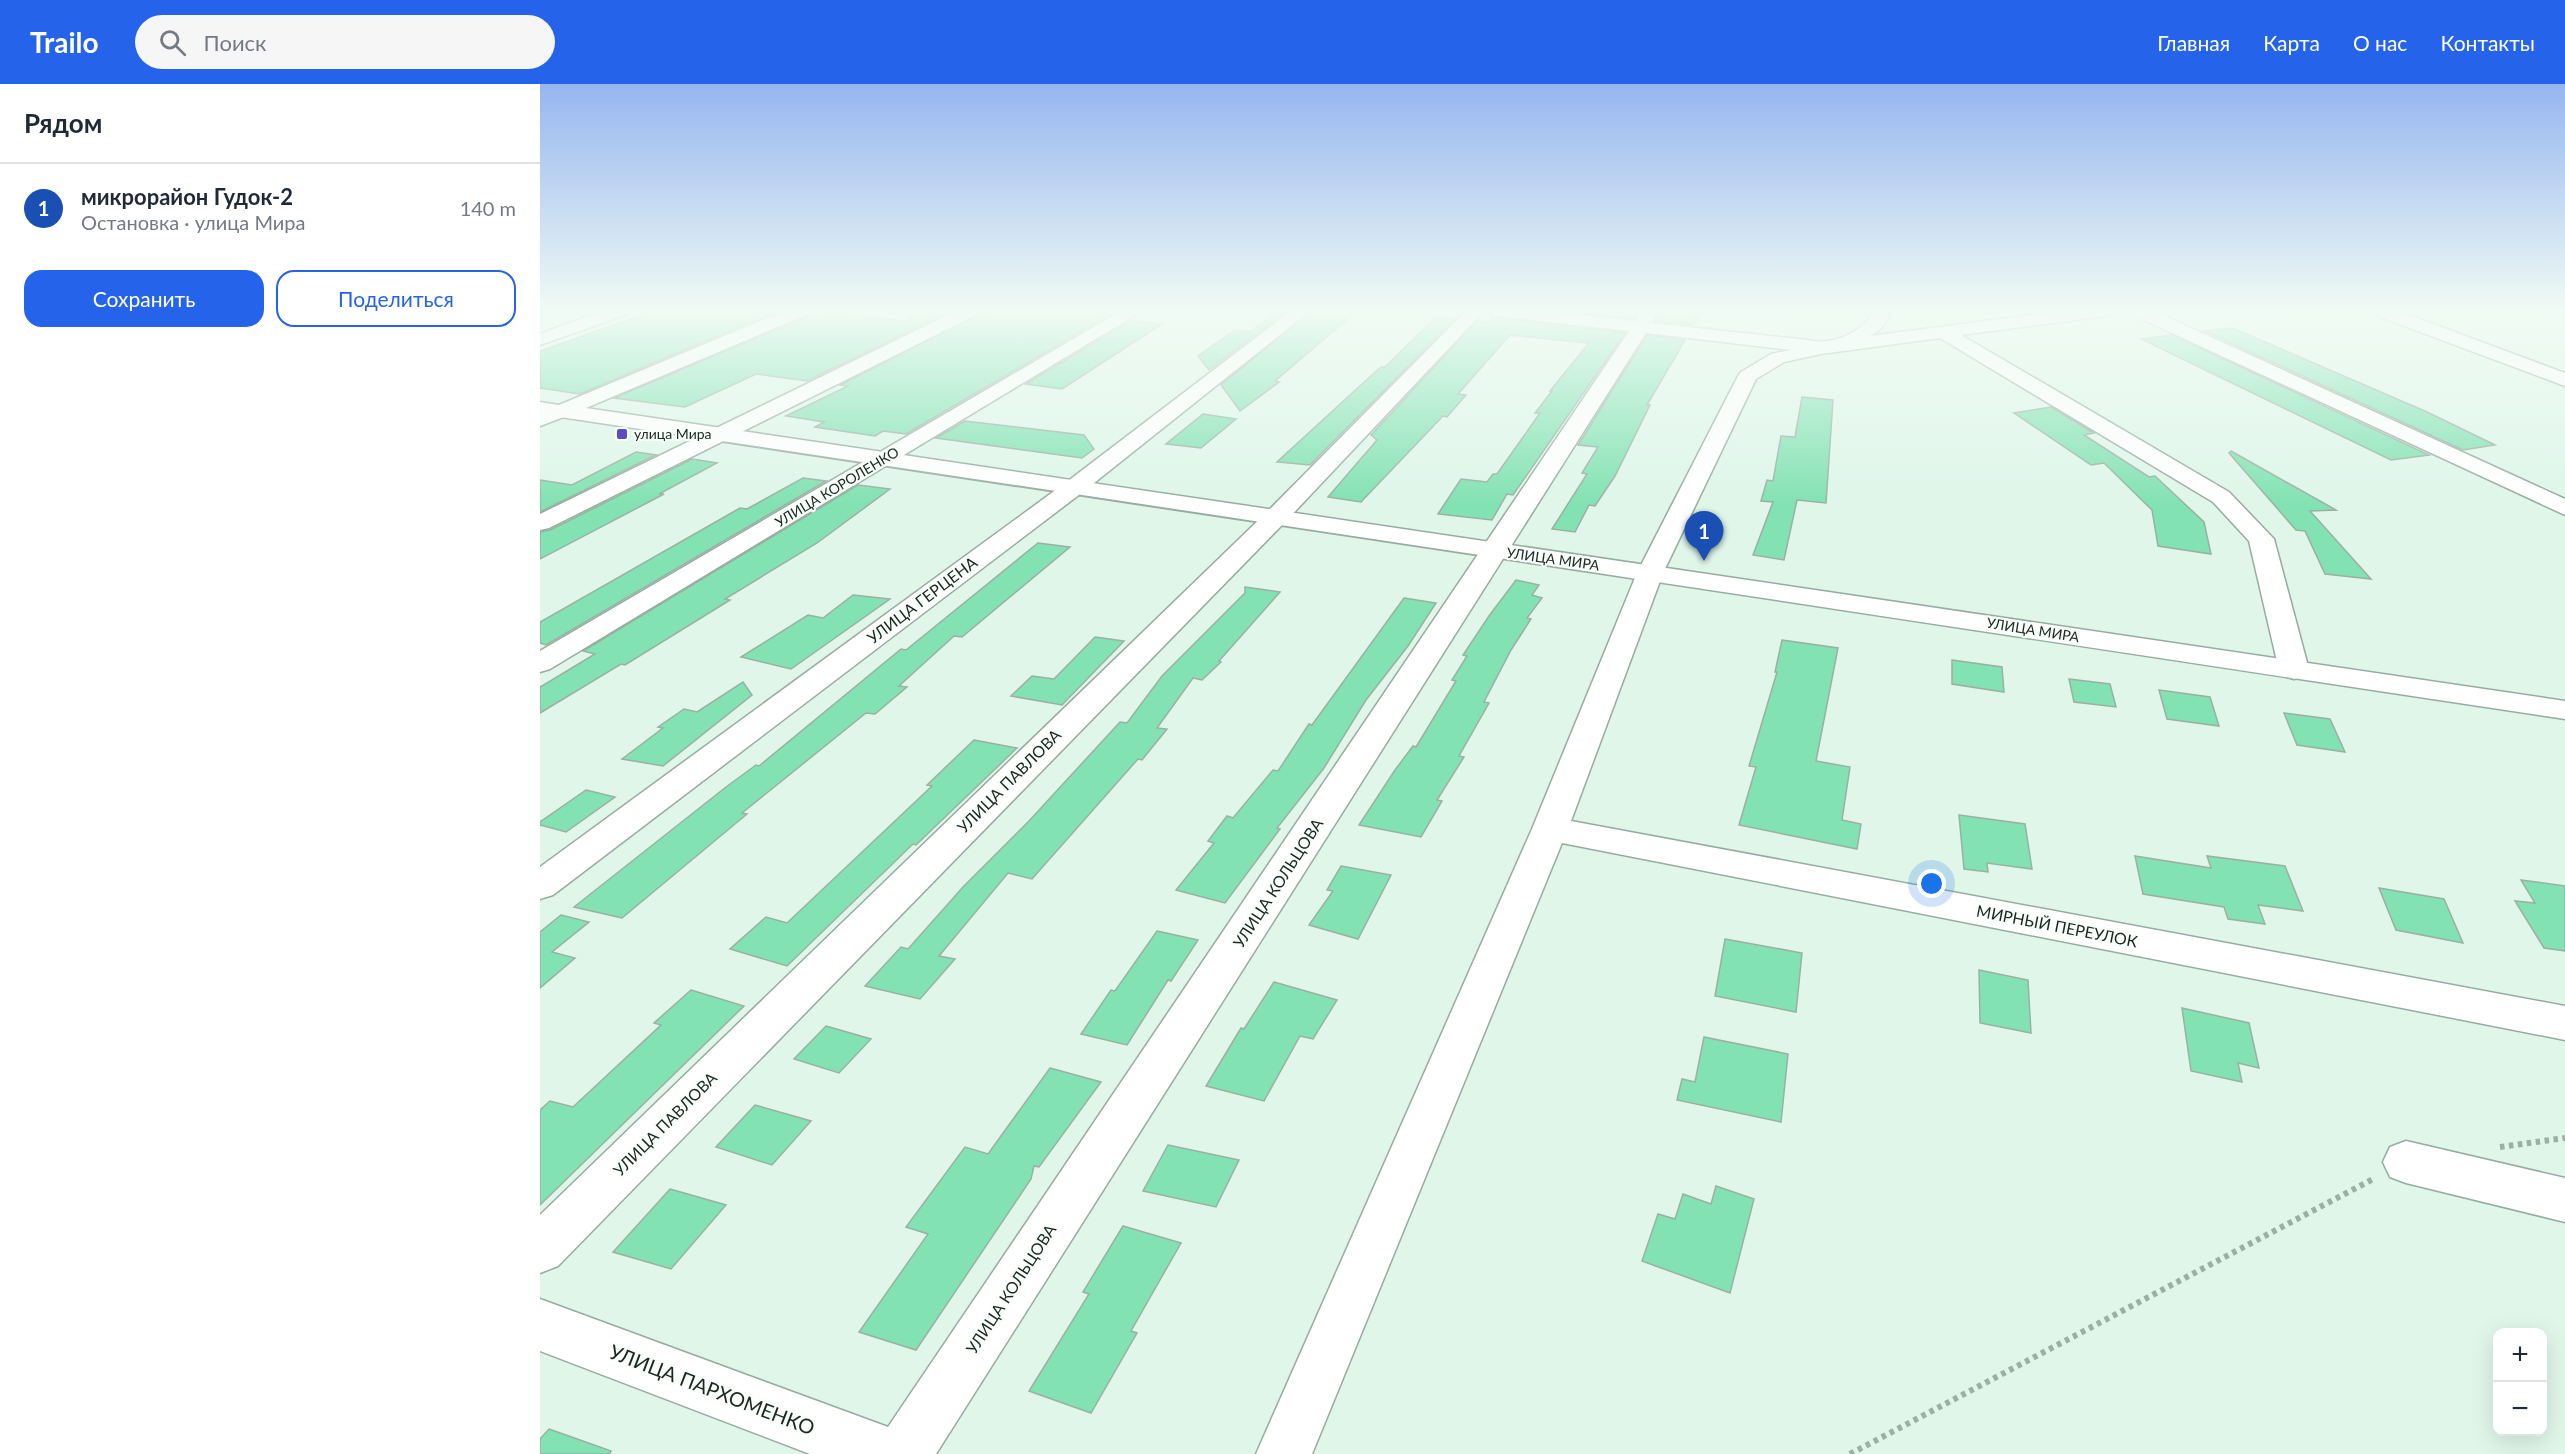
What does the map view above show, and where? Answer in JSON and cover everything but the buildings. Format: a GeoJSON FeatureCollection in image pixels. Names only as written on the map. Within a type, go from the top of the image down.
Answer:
{"type":"FeatureCollection","features":[{"type":"Feature","properties":{"kind":"street"},"geometry":{"type":"LineString","coordinates":[[540,420],[551,410],[639,375]]}},
{"type":"Feature","properties":{"kind":"street"},"geometry":{"type":"LineString","coordinates":[[540,523],[841,375]]}},
{"type":"Feature","properties":{"kind":"street","name":"УЛИЦА КОРОЛЕНКО"},"geometry":{"type":"LineString","coordinates":[[540,663],[1027,375]]}},
{"type":"Feature","properties":{"kind":"street","name":"УЛИЦА ГЕРЦЕНА"},"geometry":{"type":"LineString","coordinates":[[540,886],[1076,486],[1219,375]]}},
{"type":"Feature","properties":{"kind":"street","name":"УЛИЦА ПАВЛОВА"},"geometry":{"type":"LineString","coordinates":[[540,1249],[1276,516],[1414,375]]}},
{"type":"Feature","properties":{"kind":"street","name":"УЛИЦА КОЛЬЦОВА"},"geometry":{"type":"LineString","coordinates":[[903,1454],[1611,375]]}},
{"type":"Feature","properties":{"kind":"street"},"geometry":{"type":"LineString","coordinates":[[1284,1454],[1550,829],[1650,573],[1750,375]]}},
{"type":"Feature","properties":{"kind":"street"},"geometry":{"type":"LineString","coordinates":[[2016,375],[2221,497],[2261,539],[2294,670]]}},
{"type":"Feature","properties":{"kind":"street"},"geometry":{"type":"LineString","coordinates":[[2277,375],[2565,508]]}},
{"type":"Feature","properties":{"kind":"street","name":"УЛИЦА МИРА"},"geometry":{"type":"LineString","coordinates":[[551,410],[1076,486],[2565,710]]}},
{"type":"Feature","properties":{"kind":"street","name":"МИРНЫЙ ПЕРЕУЛОК"},"geometry":{"type":"LineString","coordinates":[[1550,829],[2565,1023]]}},
{"type":"Feature","properties":{"kind":"street"},"geometry":{"type":"LineString","coordinates":[[2406,1162],[2565,1200]]}},
{"type":"Feature","properties":{"kind":"street","name":"УЛИЦА ПАРХОМЕНКО"},"geometry":{"type":"LineString","coordinates":[[540,1325],[884,1454]]}},
{"type":"Feature","properties":{"kind":"path"},"geometry":{"type":"LineString","coordinates":[[2497,1148],[2565,1137]]}},
{"type":"Feature","properties":{"kind":"path"},"geometry":{"type":"LineString","coordinates":[[1850,1454],[2406,1162]]}},
{"type":"Feature","properties":{"kind":"place","name":"улица Мира"},"geometry":{"type":"Point","coordinates":[622,434]}},
{"type":"Feature","properties":{"kind":"place","name":"микрорайон Гудок-2"},"geometry":{"type":"Point","coordinates":[1704,561]}}]}
